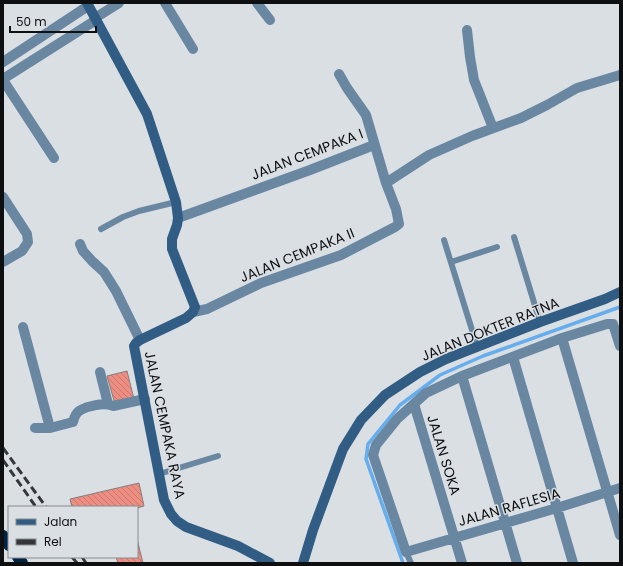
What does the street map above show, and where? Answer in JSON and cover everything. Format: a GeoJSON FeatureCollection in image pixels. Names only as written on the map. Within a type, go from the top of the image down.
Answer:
{"type":"FeatureCollection","features":[{"type":"Feature","properties":{"kind":"street"},"geometry":{"type":"LineString","coordinates":[[54,158],[3,79],[119,3]]}},
{"type":"Feature","properties":{"kind":"street"},"geometry":{"type":"LineString","coordinates":[[165,3],[193,48]]}},
{"type":"Feature","properties":{"kind":"street"},"geometry":{"type":"LineString","coordinates":[[257,3],[270,20]]}},
{"type":"Feature","properties":{"kind":"street"},"geometry":{"type":"LineString","coordinates":[[3,62],[88,5],[147,114],[176,202],[178,218],[172,239],[172,249],[192,299],[194,307],[193,312]]}},
{"type":"Feature","properties":{"kind":"street"},"geometry":{"type":"LineString","coordinates":[[467,30],[474,80],[493,128]]}},
{"type":"Feature","properties":{"kind":"street","name":"JALAN CEMPAKA I"},"geometry":{"type":"LineString","coordinates":[[178,218],[374,145],[366,116],[339,74]]}},
{"type":"Feature","properties":{"kind":"street"},"geometry":{"type":"LineString","coordinates":[[386,183],[429,155],[521,118],[548,105],[577,88],[620,75]]}},
{"type":"Feature","properties":{"kind":"street","name":"JALAN CEMPAKA II"},"geometry":{"type":"LineString","coordinates":[[193,312],[207,310],[261,283],[341,255],[399,224],[396,209],[374,145]]}},
{"type":"Feature","properties":{"kind":"street"},"geometry":{"type":"LineString","coordinates":[[3,197],[27,234],[28,242],[22,252],[3,262]]}},
{"type":"Feature","properties":{"kind":"street"},"geometry":{"type":"LineString","coordinates":[[80,244],[83,252],[104,272],[116,291],[140,340]]}},
{"type":"Feature","properties":{"kind":"street","name":"JALAN DOKTER RATNA"},"geometry":{"type":"LineString","coordinates":[[303,563],[313,530],[343,449],[361,420],[385,395],[420,372],[446,359],[540,322],[606,299],[620,292]]}},
{"type":"Feature","properties":{"kind":"street","name":"JALAN CEMPAKA RAYA"},"geometry":{"type":"LineString","coordinates":[[193,312],[186,318],[140,340],[134,346],[164,500],[176,521],[238,546],[270,563]]}},
{"type":"Feature","properties":{"kind":"street"},"geometry":{"type":"LineString","coordinates":[[406,552],[373,455],[376,444],[397,419],[426,393],[462,376],[562,338],[607,324],[613,324],[620,346]]}},
{"type":"Feature","properties":{"kind":"street"},"geometry":{"type":"LineString","coordinates":[[23,327],[50,428]]}},
{"type":"Feature","properties":{"kind":"street"},"geometry":{"type":"LineString","coordinates":[[562,338],[620,535]]}},
{"type":"Feature","properties":{"kind":"street"},"geometry":{"type":"LineString","coordinates":[[513,357],[573,563]]}},
{"type":"Feature","properties":{"kind":"street"},"geometry":{"type":"LineString","coordinates":[[100,372],[108,404]]}},
{"type":"Feature","properties":{"kind":"street"},"geometry":{"type":"LineString","coordinates":[[462,376],[517,563]]}},
{"type":"Feature","properties":{"kind":"street"},"geometry":{"type":"LineString","coordinates":[[35,428],[50,428],[73,422],[79,411],[99,404],[108,404],[113,406],[145,399]]}},
{"type":"Feature","properties":{"kind":"street","name":"JALAN SOKA"},"geometry":{"type":"LineString","coordinates":[[414,404],[462,563]]}},
{"type":"Feature","properties":{"kind":"street","name":"JALAN RAFLESIA"},"geometry":{"type":"LineString","coordinates":[[406,552],[620,488]]}},
{"type":"Feature","properties":{"kind":"street","name":"JALAN DOKTER RATNA"},"geometry":{"type":"LineString","coordinates":[[308,563],[313,530]]}},
{"type":"Feature","properties":{"kind":"lane"},"geometry":{"type":"LineString","coordinates":[[102,229],[123,217],[139,211],[176,202]]}},
{"type":"Feature","properties":{"kind":"lane"},"geometry":{"type":"LineString","coordinates":[[514,237],[540,322]]}},
{"type":"Feature","properties":{"kind":"lane"},"geometry":{"type":"LineString","coordinates":[[444,240],[477,346]]}},
{"type":"Feature","properties":{"kind":"lane"},"geometry":{"type":"LineString","coordinates":[[451,262],[496,247]]}},
{"type":"Feature","properties":{"kind":"lane"},"geometry":{"type":"LineString","coordinates":[[159,474],[218,456]]}},
{"type":"Feature","properties":{"kind":"lane"},"geometry":{"type":"LineString","coordinates":[[406,552],[411,563]]}},
{"type":"Feature","properties":{"kind":"building"},"geometry":{"type":"Polygon","coordinates":[[[127,371],[134,399],[115,404],[107,376],[127,371]]]}},
{"type":"Feature","properties":{"kind":"building"},"geometry":{"type":"Polygon","coordinates":[[[139,483],[144,506],[138,508],[138,506],[72,506],[70,499],[139,483]]]}},
{"type":"Feature","properties":{"kind":"building"},"geometry":{"type":"Polygon","coordinates":[[[138,543],[143,563],[118,563],[116,558],[138,558],[138,543]]]}},
{"type":"Feature","properties":{"kind":"waterway"},"geometry":{"type":"LineString","coordinates":[[403,563],[366,459],[368,444],[400,405],[440,375],[483,356],[620,307]]}},
{"type":"Feature","properties":{"kind":"railway"},"geometry":{"type":"LineString","coordinates":[[3,448],[45,506]]}},
{"type":"Feature","properties":{"kind":"railway"},"geometry":{"type":"LineString","coordinates":[[3,460],[35,506]]}},
{"type":"Feature","properties":{"kind":"railway"},"geometry":{"type":"LineString","coordinates":[[73,558],[77,563]]}},
{"type":"Feature","properties":{"kind":"railway"},"geometry":{"type":"LineString","coordinates":[[83,558],[86,563]]}}]}
